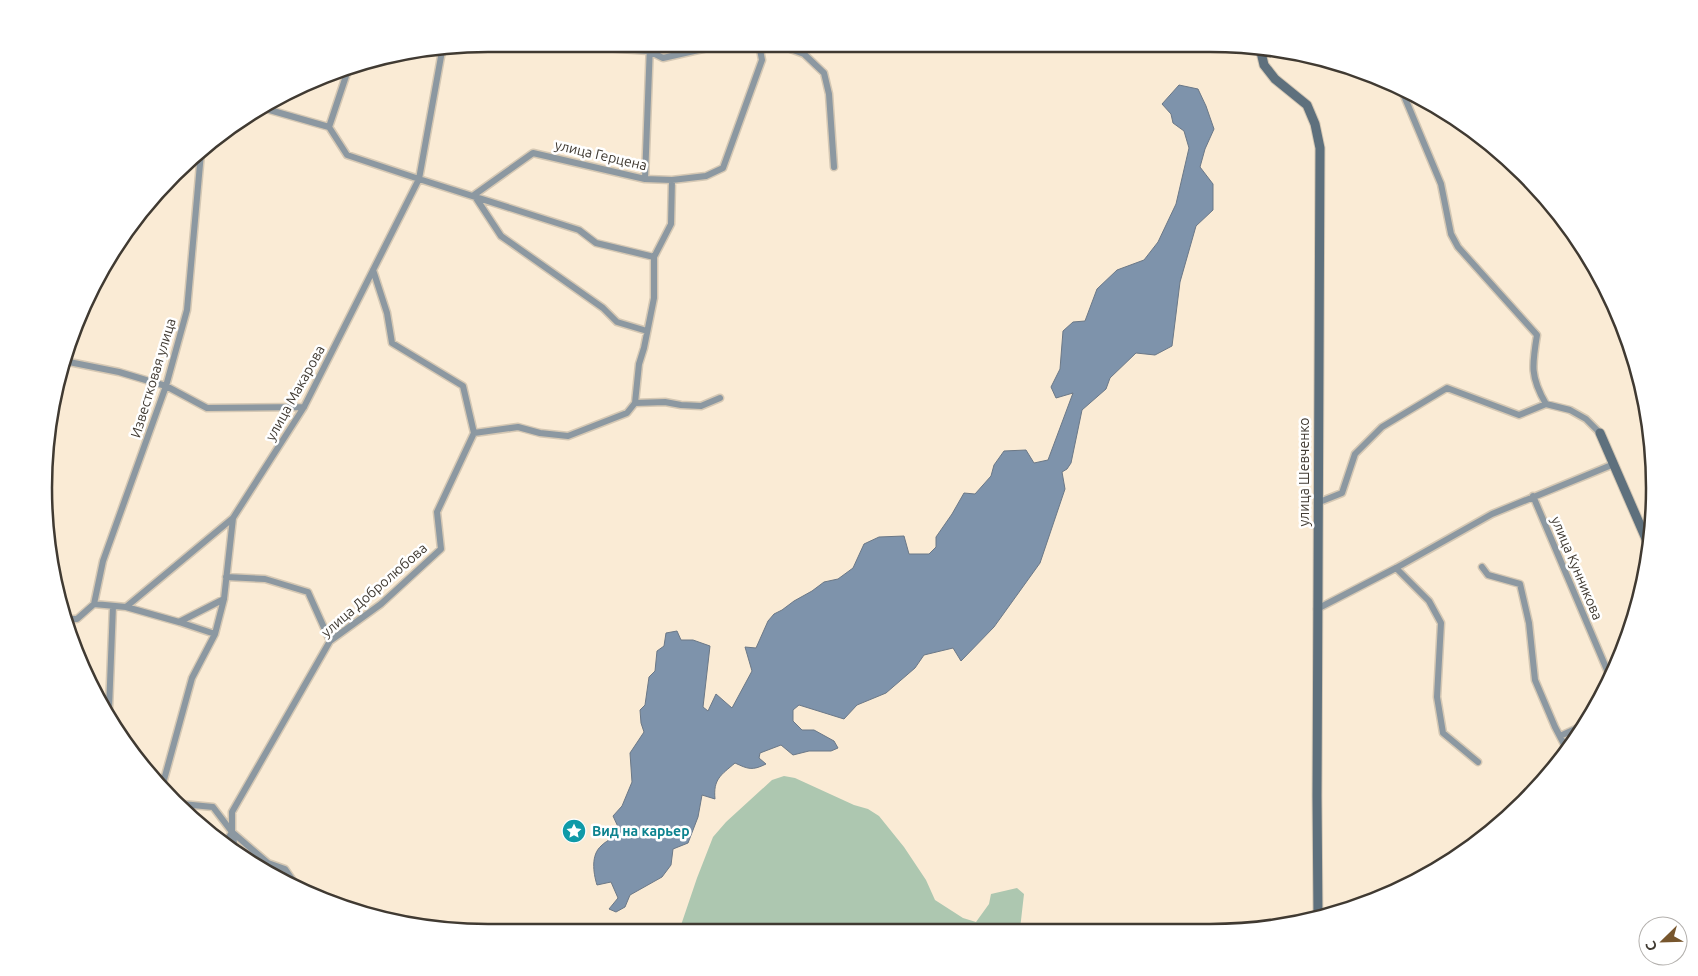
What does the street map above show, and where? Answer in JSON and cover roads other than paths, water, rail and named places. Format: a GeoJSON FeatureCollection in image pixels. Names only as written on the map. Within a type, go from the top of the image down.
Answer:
{"type":"FeatureCollection","features":[{"type":"Feature","properties":{"kind":"street"},"geometry":{"type":"LineString","coordinates":[[645,179],[649,52]]}},
{"type":"Feature","properties":{"kind":"street"},"geometry":{"type":"LineString","coordinates":[[655,52],[663,58],[690,52]]}},
{"type":"Feature","properties":{"kind":"street","name":"улица Герцена"},"geometry":{"type":"LineString","coordinates":[[474,195],[533,153],[645,179],[672,180],[706,176],[723,168],[762,60],[760,52]]}},
{"type":"Feature","properties":{"kind":"street"},"geometry":{"type":"LineString","coordinates":[[799,52],[804,54],[824,73],[829,94],[834,167]]}},
{"type":"Feature","properties":{"kind":"street","name":"улица Макарова"},"geometry":{"type":"LineString","coordinates":[[164,779],[192,678],[216,634],[224,599],[233,518],[304,407],[419,179],[441,55]]}},
{"type":"Feature","properties":{"kind":"street","name":"улица Шевченко"},"geometry":{"type":"LineString","coordinates":[[1262,55],[1264,65],[1275,79],[1307,105],[1315,124],[1320,148],[1317,503],[1318,910]]}},
{"type":"Feature","properties":{"kind":"street"},"geometry":{"type":"LineString","coordinates":[[329,127],[346,77]]}},
{"type":"Feature","properties":{"kind":"street"},"geometry":{"type":"LineString","coordinates":[[1405,98],[1441,184],[1451,234],[1458,248],[1537,336],[1532,372],[1537,389],[1546,404]]}},
{"type":"Feature","properties":{"kind":"street"},"geometry":{"type":"LineString","coordinates":[[271,110],[329,127],[347,155],[578,230],[596,243],[654,258]]}},
{"type":"Feature","properties":{"kind":"street","name":"Известковая улица"},"geometry":{"type":"LineString","coordinates":[[94,604],[103,562],[166,386],[187,310],[200,162]]}},
{"type":"Feature","properties":{"kind":"street"},"geometry":{"type":"LineString","coordinates":[[373,270],[387,313],[392,343],[464,386],[474,432],[518,427],[540,433],[568,436],[627,413],[635,403],[639,364],[654,298],[654,258],[671,224],[672,180]]}},
{"type":"Feature","properties":{"kind":"street"},"geometry":{"type":"LineString","coordinates":[[474,195],[501,236],[603,308],[617,322],[647,331]]}},
{"type":"Feature","properties":{"kind":"street"},"geometry":{"type":"LineString","coordinates":[[71,362],[119,372],[166,386],[207,408],[304,407]]}},
{"type":"Feature","properties":{"kind":"street"},"geometry":{"type":"LineString","coordinates":[[1317,503],[1342,493],[1355,454],[1382,427],[1447,388],[1519,415],[1546,404],[1570,410],[1586,419],[1600,432],[1644,526]]}},
{"type":"Feature","properties":{"kind":"street"},"geometry":{"type":"LineString","coordinates":[[635,403],[665,402],[701,406],[720,398]]}},
{"type":"Feature","properties":{"kind":"street","name":"улица Добролюбова"},"geometry":{"type":"LineString","coordinates":[[232,832],[232,812],[330,641],[380,604],[440,549],[436,512],[474,432]]}},
{"type":"Feature","properties":{"kind":"street"},"geometry":{"type":"LineString","coordinates":[[1317,608],[1396,568],[1492,514],[1614,464]]}},
{"type":"Feature","properties":{"kind":"street","name":"улица Кунникова"},"geometry":{"type":"LineString","coordinates":[[1533,496],[1606,668]]}},
{"type":"Feature","properties":{"kind":"street"},"geometry":{"type":"LineString","coordinates":[[126,607],[233,518]]}},
{"type":"Feature","properties":{"kind":"street"},"geometry":{"type":"LineString","coordinates":[[1482,567],[1488,575],[1520,584],[1529,623],[1535,680],[1563,743]]}},
{"type":"Feature","properties":{"kind":"street"},"geometry":{"type":"LineString","coordinates":[[1396,568],[1428,601],[1441,623],[1437,696],[1443,733],[1478,762]]}},
{"type":"Feature","properties":{"kind":"street"},"geometry":{"type":"LineString","coordinates":[[226,577],[265,579],[308,592],[330,641]]}},
{"type":"Feature","properties":{"kind":"street"},"geometry":{"type":"LineString","coordinates":[[179,622],[224,599]]}},
{"type":"Feature","properties":{"kind":"street"},"geometry":{"type":"LineString","coordinates":[[73,619],[77,619],[94,604],[126,607],[216,634]]}},
{"type":"Feature","properties":{"kind":"street"},"geometry":{"type":"LineString","coordinates":[[109,703],[113,606]]}},
{"type":"Feature","properties":{"kind":"street"},"geometry":{"type":"LineString","coordinates":[[1560,736],[1571,731]]}},
{"type":"Feature","properties":{"kind":"street"},"geometry":{"type":"LineString","coordinates":[[190,805],[213,807],[232,832],[268,863],[285,869],[290,876]]}},
{"type":"Feature","properties":{"kind":"street"},"geometry":{"type":"LineString","coordinates":[[229,838],[232,832]]}},
{"type":"Feature","properties":{"kind":"street"},"geometry":{"type":"LineString","coordinates":[[232,832],[234,842]]}},
{"type":"Feature","properties":{"kind":"water"},"geometry":{"type":"Polygon","coordinates":[[[1179,85],[1198,89],[1214,129],[1205,149],[1200,167],[1213,184],[1213,210],[1196,226],[1180,282],[1172,346],[1155,355],[1136,353],[1110,378],[1106,389],[1082,410],[1071,463],[1062,472],[1065,489],[1040,563],[994,627],[961,661],[953,648],[924,655],[915,668],[886,693],[857,705],[844,719],[799,705],[793,710],[793,721],[802,730],[814,730],[834,741],[838,748],[831,751],[809,751],[793,755],[781,745],[760,753],[759,758],[766,764],[757,768],[743,767],[735,763],[719,778],[715,787],[715,799],[702,795],[698,817],[688,843],[673,849],[671,865],[662,877],[630,895],[625,907],[616,912],[609,909],[618,898],[611,882],[597,885],[594,859],[598,850],[619,829],[613,816],[622,806],[632,782],[630,753],[644,732],[640,710],[645,705],[649,677],[655,671],[657,651],[664,646],[666,633],[677,631],[681,640],[693,640],[710,646],[703,707],[708,711],[716,694],[732,708],[752,671],[745,647],[756,648],[768,621],[774,614],[824,582],[838,579],[853,568],[864,544],[879,537],[904,536],[909,554],[929,554],[936,547],[936,537],[964,493],[975,494],[991,476],[994,465],[1004,451],[1026,450],[1034,463],[1048,460],[1073,393],[1056,398],[1051,387],[1060,369],[1063,331],[1073,322],[1085,321],[1097,289],[1117,270],[1144,260],[1158,242],[1176,204],[1189,148],[1184,131],[1173,123],[1171,114],[1162,104],[1179,85]]]}},
{"type":"Feature","properties":{"kind":"place","name":"Вид на карьер"},"geometry":{"type":"Point","coordinates":[574,831]}}]}
